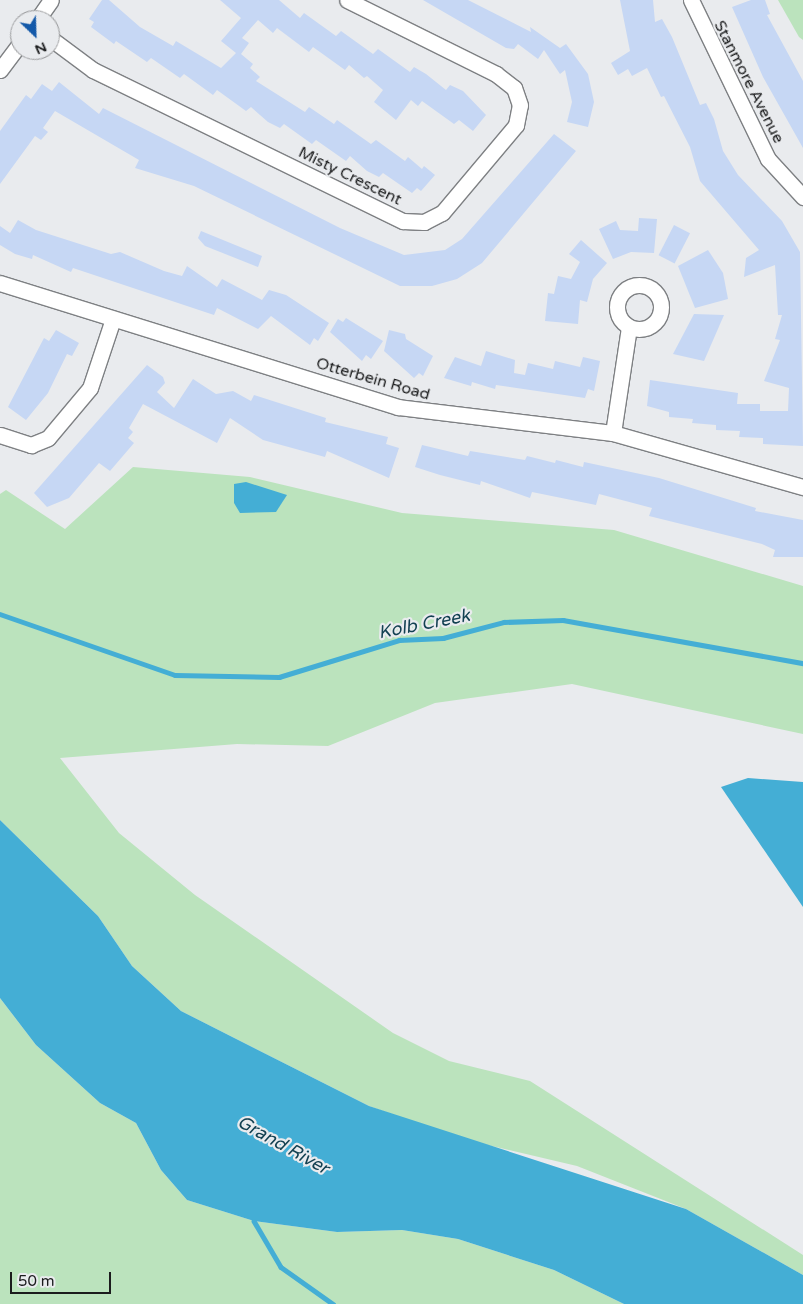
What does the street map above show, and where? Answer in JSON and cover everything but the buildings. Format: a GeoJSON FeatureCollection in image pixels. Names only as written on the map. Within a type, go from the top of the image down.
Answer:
{"type":"FeatureCollection","features":[{"type":"Feature","properties":{"kind":"street","name":"Misty Crescent"},"geometry":{"type":"LineString","coordinates":[[60,46],[92,70],[403,221],[424,222],[442,213],[516,125],[520,105],[514,88],[496,74],[346,0]]}},
{"type":"Feature","properties":{"kind":"street","name":"Stanmore Avenue"},"geometry":{"type":"LineString","coordinates":[[691,0],[768,159],[803,197]]}},
{"type":"Feature","properties":{"kind":"street"},"geometry":{"type":"LineString","coordinates":[[0,70],[10,56]]}},
{"type":"Feature","properties":{"kind":"street","name":"Otterbein Road"},"geometry":{"type":"LineString","coordinates":[[0,283],[423,413],[613,433],[803,487]]}},
{"type":"Feature","properties":{"kind":"street"},"geometry":{"type":"LineString","coordinates":[[0,435],[31,445],[48,438],[90,388],[113,319]]}},
{"type":"Feature","properties":{"kind":"street"},"geometry":{"type":"LineString","coordinates":[[613,433],[629,327]]}},
{"type":"Feature","properties":{"kind":"green space"},"geometry":{"type":"Polygon","coordinates":[[[778,0],[803,0],[803,40],[799,37],[778,0]]]}},
{"type":"Feature","properties":{"kind":"green space"},"geometry":{"type":"Polygon","coordinates":[[[133,467],[250,477],[402,513],[614,530],[803,586],[803,734],[572,684],[435,703],[328,746],[237,744],[60,758],[119,833],[195,895],[393,1033],[449,1061],[530,1081],[803,1255],[803,1275],[686,1209],[577,1166],[466,1140],[369,1106],[181,1011],[132,966],[98,916],[0,820],[0,494],[6,490],[65,529],[133,467]]]}},
{"type":"Feature","properties":{"kind":"green space"},"geometry":{"type":"Polygon","coordinates":[[[0,998],[36,1045],[100,1103],[136,1123],[161,1170],[187,1200],[254,1221],[337,1232],[402,1230],[458,1239],[554,1270],[624,1304],[0,1304],[0,998]]]}},
{"type":"Feature","properties":{"kind":"water"},"geometry":{"type":"Polygon","coordinates":[[[246,482],[287,495],[276,512],[240,513],[234,503],[234,484],[246,482]]]}},
{"type":"Feature","properties":{"kind":"water"},"geometry":{"type":"Polygon","coordinates":[[[748,778],[803,782],[803,907],[721,787],[748,778]]]}},
{"type":"Feature","properties":{"kind":"water","name":"Grand River"},"geometry":{"type":"Polygon","coordinates":[[[0,820],[98,916],[132,966],[181,1011],[369,1106],[686,1209],[803,1275],[803,1304],[624,1304],[554,1270],[458,1239],[402,1230],[337,1232],[254,1221],[187,1200],[161,1170],[136,1123],[100,1103],[36,1045],[0,998],[0,820]]]}},
{"type":"Feature","properties":{"kind":"waterway","name":"Kolb Creek"},"geometry":{"type":"LineString","coordinates":[[0,614],[175,675],[279,677],[399,640],[443,638],[504,622],[563,620],[803,663]]}},
{"type":"Feature","properties":{"kind":"waterway"},"geometry":{"type":"LineString","coordinates":[[254,1221],[281,1267],[333,1304]]}}]}
